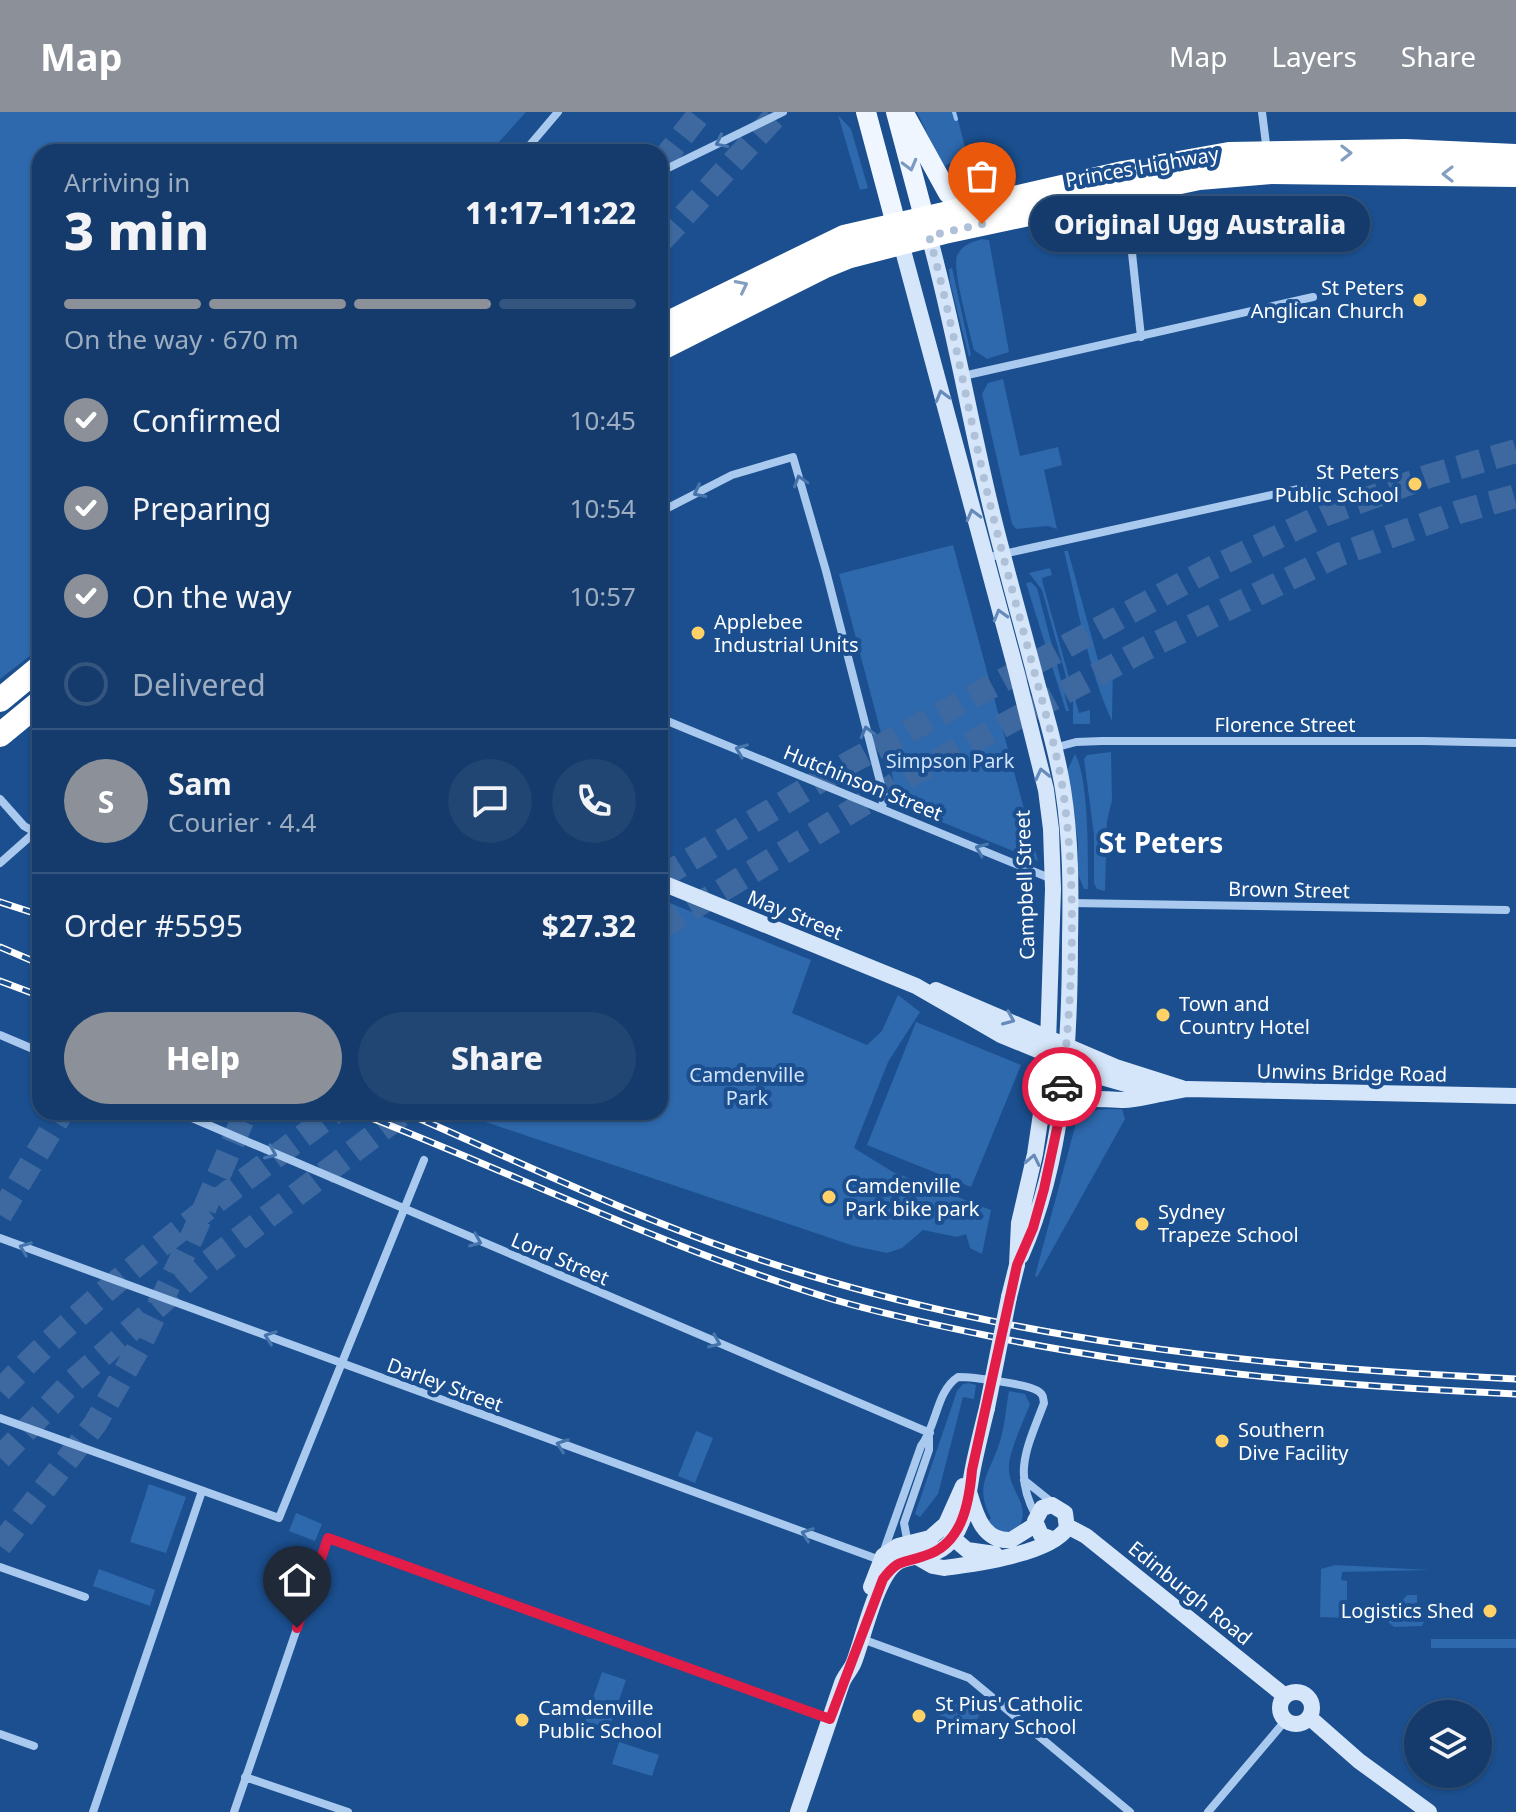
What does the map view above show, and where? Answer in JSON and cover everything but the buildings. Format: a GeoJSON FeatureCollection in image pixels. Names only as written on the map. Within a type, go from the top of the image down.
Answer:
{"type":"FeatureCollection","features":[{"type":"Feature","properties":{"kind":"highway","name":"Princes Highway"},"geometry":{"type":"LineString","coordinates":[[668,323],[831,243],[1126,192],[1269,163],[1405,151],[1516,156]]}},
{"type":"Feature","properties":{"kind":"highway","name":"Princes Highway"},"geometry":{"type":"LineString","coordinates":[[927,226],[968,207],[1205,157],[1516,175]]}},
{"type":"Feature","properties":{"kind":"highway","name":"Princes Highway"},"geometry":{"type":"LineString","coordinates":[[668,345],[823,267],[899,233]]}},
{"type":"Feature","properties":{"kind":"highway"},"geometry":{"type":"LineString","coordinates":[[0,700],[32,674]]}},
{"type":"Feature","properties":{"kind":"highway"},"geometry":{"type":"LineString","coordinates":[[0,735],[32,709]]}},
{"type":"Feature","properties":{"kind":"main road"},"geometry":{"type":"LineString","coordinates":[[866,112],[899,233]]}},
{"type":"Feature","properties":{"kind":"main road"},"geometry":{"type":"LineString","coordinates":[[896,112],[927,226],[1003,554],[1054,748],[1071,853],[1065,1053],[1059,1119],[1033,1228],[1017,1265],[1009,1297],[972,1470],[970,1495],[980,1524],[996,1538],[1011,1540],[1035,1521],[1047,1506],[1058,1507],[1065,1513],[1067,1526],[1064,1533],[1039,1548],[1012,1555],[944,1568],[919,1558]]}},
{"type":"Feature","properties":{"kind":"main road"},"geometry":{"type":"LineString","coordinates":[[903,112],[948,193],[968,207]]}},
{"type":"Feature","properties":{"kind":"main road","name":"Campbell Street"},"geometry":{"type":"LineString","coordinates":[[899,233],[1046,790],[1051,829],[1053,879],[1045,1091],[1019,1223],[1017,1265]]}},
{"type":"Feature","properties":{"kind":"main road","name":"May Street"},"geometry":{"type":"LineString","coordinates":[[668,885],[916,986],[1001,1035],[1065,1053]]}},
{"type":"Feature","properties":{"kind":"main road","name":"Unwins Bridge Road"},"geometry":{"type":"LineString","coordinates":[[1065,1053],[1187,1089]]}},
{"type":"Feature","properties":{"kind":"main road","name":"Unwins Bridge Road"},"geometry":{"type":"LineString","coordinates":[[1065,1053],[1125,1085],[1161,1094],[1187,1089],[1516,1096]]}},
{"type":"Feature","properties":{"kind":"main road"},"geometry":{"type":"LineString","coordinates":[[1059,1119],[1070,1105],[1086,1098],[1125,1100],[1161,1094]]}},
{"type":"Feature","properties":{"kind":"main road"},"geometry":{"type":"LineString","coordinates":[[950,1531],[959,1493],[972,1470]]}},
{"type":"Feature","properties":{"kind":"main road"},"geometry":{"type":"LineString","coordinates":[[798,1812],[883,1579],[900,1561],[936,1552],[970,1495]]}},
{"type":"Feature","properties":{"kind":"main road"},"geometry":{"type":"LineString","coordinates":[[1035,1521],[1041,1535],[1052,1539]]}},
{"type":"Feature","properties":{"kind":"main road","name":"Edinburgh Road"},"geometry":{"type":"LineString","coordinates":[[1067,1526],[1086,1536],[1285,1696]]}},
{"type":"Feature","properties":{"kind":"main road"},"geometry":{"type":"LineString","coordinates":[[845,1677],[845,1665],[881,1558],[898,1546],[950,1531]]}},
{"type":"Feature","properties":{"kind":"main road"},"geometry":{"type":"LineString","coordinates":[[950,1531],[967,1550],[1012,1555]]}},
{"type":"Feature","properties":{"kind":"main road"},"geometry":{"type":"LineString","coordinates":[[1296,1692],[1306,1696],[1311,1704],[1309,1717],[1296,1724],[1285,1721],[1280,1708],[1285,1696],[1296,1692]]}},
{"type":"Feature","properties":{"kind":"main road"},"geometry":{"type":"LineString","coordinates":[[1309,1717],[1359,1761],[1429,1812]]}},
{"type":"Feature","properties":{"kind":"street"},"geometry":{"type":"LineString","coordinates":[[531,144],[558,112]]}},
{"type":"Feature","properties":{"kind":"street"},"geometry":{"type":"LineString","coordinates":[[668,168],[783,112]]}},
{"type":"Feature","properties":{"kind":"street"},"geometry":{"type":"LineString","coordinates":[[1262,112],[1269,163]]}},
{"type":"Feature","properties":{"kind":"street"},"geometry":{"type":"LineString","coordinates":[[1126,192],[1141,337]]}},
{"type":"Feature","properties":{"kind":"street"},"geometry":{"type":"LineString","coordinates":[[963,376],[1313,297]]}},
{"type":"Feature","properties":{"kind":"street"},"geometry":{"type":"LineString","coordinates":[[668,508],[732,475],[793,457],[884,797],[882,808]]}},
{"type":"Feature","properties":{"kind":"street"},"geometry":{"type":"LineString","coordinates":[[985,558],[1303,488]]}},
{"type":"Feature","properties":{"kind":"street","name":"Hutchinson Street"},"geometry":{"type":"LineString","coordinates":[[668,721],[1053,879]]}},
{"type":"Feature","properties":{"kind":"street","name":"Florence Street"},"geometry":{"type":"LineString","coordinates":[[1054,748],[1076,742],[1102,741],[1516,743]]}},
{"type":"Feature","properties":{"kind":"street"},"geometry":{"type":"LineString","coordinates":[[0,799],[32,831]]}},
{"type":"Feature","properties":{"kind":"street"},"geometry":{"type":"LineString","coordinates":[[0,863],[32,838]]}},
{"type":"Feature","properties":{"kind":"street","name":"Brown Street"},"geometry":{"type":"LineString","coordinates":[[1071,903],[1506,910]]}},
{"type":"Feature","properties":{"kind":"street"},"geometry":{"type":"LineString","coordinates":[[0,1035],[32,1049]]}},
{"type":"Feature","properties":{"kind":"street","name":"Lord Street"},"geometry":{"type":"LineString","coordinates":[[196,1120],[929,1434]]}},
{"type":"Feature","properties":{"kind":"street"},"geometry":{"type":"LineString","coordinates":[[0,1418],[279,1518],[424,1160]]}},
{"type":"Feature","properties":{"kind":"street","name":"Darley Street"},"geometry":{"type":"LineString","coordinates":[[0,1238],[881,1558]]}},
{"type":"Feature","properties":{"kind":"street"},"geometry":{"type":"LineString","coordinates":[[881,1558],[921,1446],[929,1434],[944,1394],[955,1379],[962,1377],[1000,1382],[1040,1393],[1044,1403],[1025,1457],[1024,1479],[1035,1521]]}},
{"type":"Feature","properties":{"kind":"street"},"geometry":{"type":"LineString","coordinates":[[908,1544],[904,1523],[929,1450],[929,1434]]}},
{"type":"Feature","properties":{"kind":"street"},"geometry":{"type":"LineString","coordinates":[[1024,1479],[1058,1507]]}},
{"type":"Feature","properties":{"kind":"street"},"geometry":{"type":"LineString","coordinates":[[93,1812],[202,1491]]}},
{"type":"Feature","properties":{"kind":"street"},"geometry":{"type":"LineString","coordinates":[[234,1812],[328,1538],[830,1719]]}},
{"type":"Feature","properties":{"kind":"street"},"geometry":{"type":"LineString","coordinates":[[0,1567],[85,1597]]}},
{"type":"Feature","properties":{"kind":"street"},"geometry":{"type":"LineString","coordinates":[[862,1639],[969,1678],[1130,1812]]}},
{"type":"Feature","properties":{"kind":"street"},"geometry":{"type":"LineString","coordinates":[[1208,1812],[1285,1721]]}},
{"type":"Feature","properties":{"kind":"street"},"geometry":{"type":"LineString","coordinates":[[0,1734],[34,1746]]}},
{"type":"Feature","properties":{"kind":"street"},"geometry":{"type":"LineString","coordinates":[[245,1777],[348,1812]]}},
{"type":"Feature","properties":{"kind":"green space"},"geometry":{"type":"Polygon","coordinates":[[[0,112],[526,112],[497,144],[32,144],[32,654],[0,679],[0,112]]]}},
{"type":"Feature","properties":{"kind":"green space"},"geometry":{"type":"Polygon","coordinates":[[[917,112],[956,112],[966,151],[964,155],[943,167],[917,112]]]}},
{"type":"Feature","properties":{"kind":"green space"},"geometry":{"type":"Polygon","coordinates":[[[838,115],[851,129],[868,188],[860,190],[838,115]]]}},
{"type":"Feature","properties":{"kind":"green space"},"geometry":{"type":"Polygon","coordinates":[[[982,239],[989,240],[1009,352],[987,359],[974,350],[956,263],[961,249],[982,239]]]}},
{"type":"Feature","properties":{"kind":"green space"},"geometry":{"type":"Polygon","coordinates":[[[952,268],[969,357],[950,282],[949,269],[952,268]]]}},
{"type":"Feature","properties":{"kind":"green space"},"geometry":{"type":"Polygon","coordinates":[[[1003,379],[1020,456],[1058,447],[1062,465],[1044,470],[1057,529],[1048,526],[1016,529],[1012,524],[982,394],[988,383],[1003,379]]]}},
{"type":"Feature","properties":{"kind":"green space","name":"Simpson Park"},"geometry":{"type":"Polygon","coordinates":[[[953,545],[1038,861],[900,805],[839,574],[953,545]]]}},
{"type":"Feature","properties":{"kind":"green space"},"geometry":{"type":"Polygon","coordinates":[[[1064,551],[1068,551],[1098,660],[1113,660],[1112,721],[1090,659],[1064,551]]]}},
{"type":"Feature","properties":{"kind":"green space"},"geometry":{"type":"Polygon","coordinates":[[[1050,568],[1052,575],[1042,578],[1043,584],[1079,713],[1090,710],[1090,724],[1073,724],[1073,702],[1042,590],[1029,573],[1050,568]]]}},
{"type":"Feature","properties":{"kind":"green space"},"geometry":{"type":"Polygon","coordinates":[[[1031,582],[1037,588],[1069,711],[1066,711],[1026,583],[1031,582]]]}},
{"type":"Feature","properties":{"kind":"green space"},"geometry":{"type":"Polygon","coordinates":[[[1111,752],[1112,800],[1107,821],[1105,891],[1097,889],[1094,883],[1094,835],[1084,759],[1087,755],[1111,752]]]}},
{"type":"Feature","properties":{"kind":"green space"},"geometry":{"type":"Polygon","coordinates":[[[1075,754],[1085,799],[1088,889],[1084,889],[1078,874],[1078,841],[1067,771],[1075,754]]]}},
{"type":"Feature","properties":{"kind":"green space","name":"Camdenville Park"},"geometry":{"type":"Polygon","coordinates":[[[668,902],[811,960],[792,1013],[867,1045],[882,1031],[898,995],[920,1012],[888,1062],[854,1148],[893,1172],[991,1210],[982,1254],[970,1248],[966,1234],[957,1237],[923,1230],[902,1248],[887,1253],[854,1246],[480,1120],[668,1120],[668,902]]]}},
{"type":"Feature","properties":{"kind":"green space"},"geometry":{"type":"Polygon","coordinates":[[[916,1022],[1021,1065],[971,1187],[867,1145],[916,1022]]]}},
{"type":"Feature","properties":{"kind":"green space"},"geometry":{"type":"Polygon","coordinates":[[[1122,1109],[1125,1119],[1035,1276],[1076,1123],[1091,1111],[1122,1109]]]}},
{"type":"Feature","properties":{"kind":"green space"},"geometry":{"type":"Polygon","coordinates":[[[963,1384],[976,1385],[974,1399],[963,1397],[938,1494],[920,1517],[915,1514],[957,1391],[963,1384]]]}},
{"type":"Feature","properties":{"kind":"green space"},"geometry":{"type":"Polygon","coordinates":[[[1009,1391],[1025,1394],[1030,1404],[1009,1464],[1023,1515],[1016,1531],[1003,1534],[987,1522],[991,1518],[984,1487],[1002,1435],[1009,1391]]]}},
{"type":"Feature","properties":{"kind":"green space"},"geometry":{"type":"Polygon","coordinates":[[[696,1431],[713,1438],[695,1483],[678,1476],[696,1431]]]}},
{"type":"Feature","properties":{"kind":"green space"},"geometry":{"type":"Polygon","coordinates":[[[149,1484],[186,1497],[166,1553],[130,1542],[149,1484]]]}},
{"type":"Feature","properties":{"kind":"green space"},"geometry":{"type":"Polygon","coordinates":[[[296,1513],[322,1524],[315,1541],[289,1531],[296,1513]]]}},
{"type":"Feature","properties":{"kind":"green space"},"geometry":{"type":"Polygon","coordinates":[[[1335,1565],[1430,1570],[1342,1572],[1341,1580],[1347,1581],[1347,1618],[1320,1617],[1321,1569],[1335,1565]]]}},
{"type":"Feature","properties":{"kind":"green space"},"geometry":{"type":"Polygon","coordinates":[[[99,1569],[155,1590],[150,1606],[93,1586],[99,1569]]]}},
{"type":"Feature","properties":{"kind":"green space"},"geometry":{"type":"Polygon","coordinates":[[[1407,1595],[1417,1595],[1417,1621],[1424,1622],[1422,1626],[1394,1627],[1388,1618],[1407,1595]]]}},
{"type":"Feature","properties":{"kind":"green space"},"geometry":{"type":"Polygon","coordinates":[[[1431,1639],[1516,1639],[1516,1648],[1431,1648],[1431,1639]]]}},
{"type":"Feature","properties":{"kind":"green space"},"geometry":{"type":"Polygon","coordinates":[[[602,1672],[626,1680],[609,1729],[585,1721],[602,1672]]]}},
{"type":"Feature","properties":{"kind":"green space"},"geometry":{"type":"Polygon","coordinates":[[[949,1698],[980,1714],[969,1735],[938,1719],[949,1698]]]}},
{"type":"Feature","properties":{"kind":"green space"},"geometry":{"type":"Polygon","coordinates":[[[619,1742],[659,1755],[652,1776],[612,1764],[619,1742]]]}},
{"type":"Feature","properties":{"kind":"waterway"},"geometry":{"type":"LineString","coordinates":[[954,112],[956,119]]}},
{"type":"Feature","properties":{"kind":"tunnel"},"geometry":{"type":"LineString","coordinates":[[668,154],[701,112]]}},
{"type":"Feature","properties":{"kind":"tunnel"},"geometry":{"type":"LineString","coordinates":[[668,233],[779,112]]}},
{"type":"Feature","properties":{"kind":"tunnel"},"geometry":{"type":"LineString","coordinates":[[668,873],[849,763],[1208,570],[1326,514],[1429,476],[1516,451]]}},
{"type":"Feature","properties":{"kind":"tunnel"},"geometry":{"type":"LineString","coordinates":[[668,923],[909,776],[1145,649],[1338,555],[1459,512],[1516,496]]}},
{"type":"Feature","properties":{"kind":"tunnel"},"geometry":{"type":"LineString","coordinates":[[0,1215],[57,1120]]}},
{"type":"Feature","properties":{"kind":"tunnel"},"geometry":{"type":"LineString","coordinates":[[0,1546],[95,1424],[139,1347],[192,1237],[243,1120]]}},
{"type":"Feature","properties":{"kind":"tunnel"},"geometry":{"type":"LineString","coordinates":[[0,1391],[38,1352],[119,1280],[324,1120]]}},
{"type":"Feature","properties":{"kind":"tunnel"},"geometry":{"type":"LineString","coordinates":[[0,1458],[72,1382],[203,1266],[395,1120]]}},
{"type":"Feature","properties":{"kind":"railway"},"geometry":{"type":"LineString","coordinates":[[0,902],[32,912]]}},
{"type":"Feature","properties":{"kind":"railway"},"geometry":{"type":"LineString","coordinates":[[0,947],[32,961]]}},
{"type":"Feature","properties":{"kind":"railway"},"geometry":{"type":"LineString","coordinates":[[0,981],[32,993]]}},
{"type":"Feature","properties":{"kind":"railway"},"geometry":{"type":"LineString","coordinates":[[376,1120],[713,1258],[835,1300],[894,1315],[1123,1360],[1319,1382],[1516,1394]]}},
{"type":"Feature","properties":{"kind":"railway"},"geometry":{"type":"LineString","coordinates":[[422,1120],[710,1242],[848,1287],[941,1310],[1036,1330],[1227,1357],[1323,1367],[1516,1379]]}},
{"type":"Feature","properties":{"kind":"way so far"},"geometry":{"type":"LineString","coordinates":[[982,224],[929,236],[951,321],[991,509],[1063,788],[1071,853],[1071,903],[1070,983],[1062,1087]]}},
{"type":"Feature","properties":{"kind":"place","name":"Original Ugg Australia"},"geometry":{"type":"Point","coordinates":[982,224]}},
{"type":"Feature","properties":{"kind":"place","name":"St Peters Anglican Church"},"geometry":{"type":"Point","coordinates":[1420,300]}},
{"type":"Feature","properties":{"kind":"place","name":"St Peters Public School"},"geometry":{"type":"Point","coordinates":[1415,484]}},
{"type":"Feature","properties":{"kind":"place","name":"Applebee Industrial Units"},"geometry":{"type":"Point","coordinates":[698,633]}},
{"type":"Feature","properties":{"kind":"place","name":"Town and Country Hotel"},"geometry":{"type":"Point","coordinates":[1163,1015]}},
{"type":"Feature","properties":{"kind":"place","name":"Camdenville Park bike park"},"geometry":{"type":"Point","coordinates":[829,1197]}},
{"type":"Feature","properties":{"kind":"place","name":"Sydney Trapeze School"},"geometry":{"type":"Point","coordinates":[1142,1224]}},
{"type":"Feature","properties":{"kind":"place","name":"Southern Dive Facility"},"geometry":{"type":"Point","coordinates":[1222,1441]}},
{"type":"Feature","properties":{"kind":"place","name":"Logistics Shed"},"geometry":{"type":"Point","coordinates":[1490,1611]}},
{"type":"Feature","properties":{"kind":"place","name":"St Pius' Catholic Primary School"},"geometry":{"type":"Point","coordinates":[919,1716]}},
{"type":"Feature","properties":{"kind":"place","name":"Camdenville Public School"},"geometry":{"type":"Point","coordinates":[522,1720]}},
{"type":"Feature","properties":{"kind":"district","name":"St Peters"},"geometry":{"type":"Point","coordinates":[1161,843]}},
{"type":"Feature","properties":{"kind":"route"},"geometry":{"type":"LineString","coordinates":[[297,1628],[328,1538],[830,1719],[883,1579],[900,1561],[925,1556],[944,1547],[953,1538],[961,1521],[970,1495],[972,1470],[1017,1265],[1033,1228],[1054,1147],[1062,1087]]}}]}
